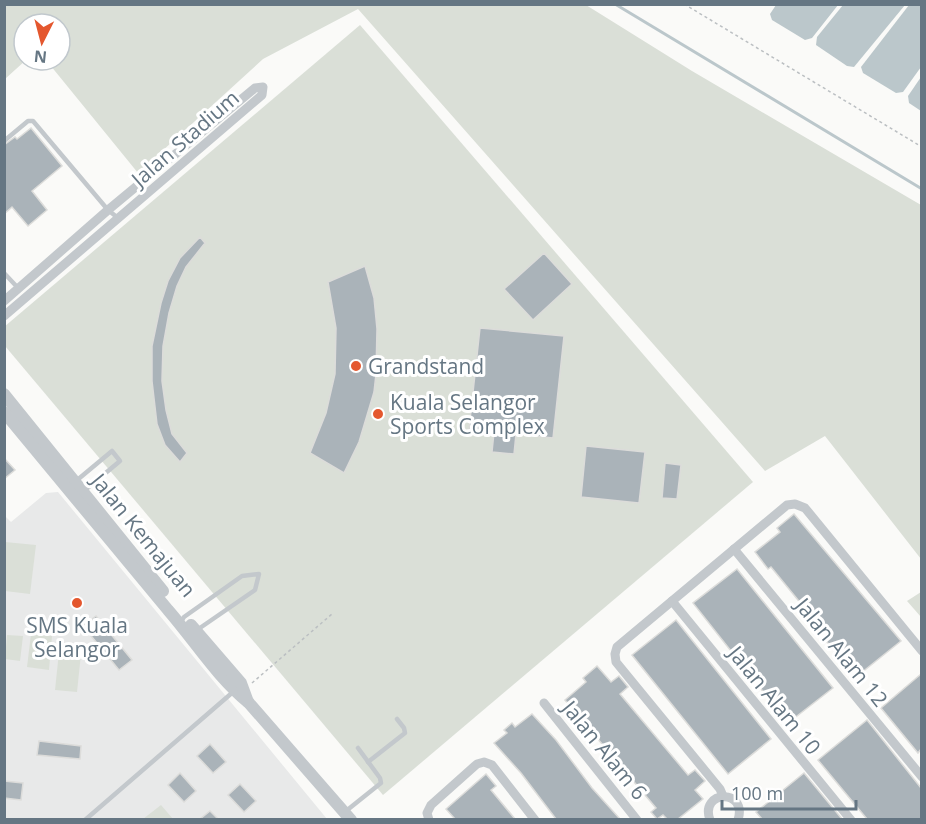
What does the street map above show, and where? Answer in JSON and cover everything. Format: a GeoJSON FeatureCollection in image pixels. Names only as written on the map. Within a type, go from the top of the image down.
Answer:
{"type":"FeatureCollection","features":[{"type":"Feature","properties":{"kind":"street","name":"Jalan Stadium"},"geometry":{"type":"LineString","coordinates":[[4,301],[108,210],[255,88],[263,87],[262,95],[4,316]]}},
{"type":"Feature","properties":{"kind":"street","name":"Jalan Kemajuan"},"geometry":{"type":"LineString","coordinates":[[4,394],[75,490]]}},
{"type":"Feature","properties":{"kind":"street","name":"Jalan Kemajuan"},"geometry":{"type":"LineString","coordinates":[[4,412],[75,490],[240,688],[249,703],[348,816]]}},
{"type":"Feature","properties":{"kind":"street"},"geometry":{"type":"LineString","coordinates":[[723,796],[720,789],[616,662],[615,654],[617,647],[787,505],[795,504],[805,508],[921,651]]}},
{"type":"Feature","properties":{"kind":"street","name":"Jalan Alam 12"},"geometry":{"type":"LineString","coordinates":[[734,549],[921,777]]}},
{"type":"Feature","properties":{"kind":"street","name":"Jalan Alam 10"},"geometry":{"type":"LineString","coordinates":[[672,601],[851,819]]}},
{"type":"Feature","properties":{"kind":"street","name":"Jalan Alam 6"},"geometry":{"type":"LineString","coordinates":[[544,703],[638,819]]}},
{"type":"Feature","properties":{"kind":"street"},"geometry":{"type":"LineString","coordinates":[[429,819],[427,813],[431,805],[477,764],[484,762],[492,765],[536,819]]}},
{"type":"Feature","properties":{"kind":"street"},"geometry":{"type":"LineString","coordinates":[[710,819],[708,810],[710,804],[713,800],[723,796],[737,802],[739,819]]}},
{"type":"Feature","properties":{"kind":"lane"},"geometry":{"type":"LineString","coordinates":[[4,141],[28,121],[33,121],[108,210],[119,219]]}},
{"type":"Feature","properties":{"kind":"lane"},"geometry":{"type":"LineString","coordinates":[[4,273],[19,289]]}},
{"type":"Feature","properties":{"kind":"lane"},"geometry":{"type":"LineString","coordinates":[[112,451],[120,461],[75,490],[112,451]]}},
{"type":"Feature","properties":{"kind":"lane"},"geometry":{"type":"LineString","coordinates":[[182,620],[242,576],[259,574],[255,590],[193,633]]}},
{"type":"Feature","properties":{"kind":"lane"},"geometry":{"type":"LineString","coordinates":[[85,819],[240,688]]}},
{"type":"Feature","properties":{"kind":"lane"},"geometry":{"type":"LineString","coordinates":[[368,762],[405,733],[397,719]]}},
{"type":"Feature","properties":{"kind":"lane"},"geometry":{"type":"LineString","coordinates":[[348,816],[381,783],[380,778],[358,748]]}},
{"type":"Feature","properties":{"kind":"path"},"geometry":{"type":"LineString","coordinates":[[684,4],[921,147]]}},
{"type":"Feature","properties":{"kind":"path"},"geometry":{"type":"LineString","coordinates":[[240,688],[332,614]]}},
{"type":"Feature","properties":{"kind":"shaded area"},"geometry":{"type":"Polygon","coordinates":[[[5,4],[586,5],[692,71],[921,205],[921,559],[825,436],[765,471],[358,9],[263,59],[138,173],[56,72],[72,72],[72,12],[12,12],[13,72],[5,79],[5,4]]]}},
{"type":"Feature","properties":{"kind":"shaded area"},"geometry":{"type":"Polygon","coordinates":[[[776,5],[838,5],[812,38],[805,40],[772,20],[770,14],[776,5]]]}},
{"type":"Feature","properties":{"kind":"shaded area"},"geometry":{"type":"Polygon","coordinates":[[[843,5],[905,5],[854,67],[847,66],[816,45],[817,37],[843,5]]]}},
{"type":"Feature","properties":{"kind":"shaded area"},"geometry":{"type":"Polygon","coordinates":[[[909,5],[921,5],[921,67],[903,92],[896,93],[863,73],[861,67],[909,5]]]}},
{"type":"Feature","properties":{"kind":"shaded area","name":"Kuala Selangor Sports Complex"},"geometry":{"type":"Polygon","coordinates":[[[360,25],[753,482],[383,795],[5,346],[4,327],[360,25]]]}},
{"type":"Feature","properties":{"kind":"shaded area"},"geometry":{"type":"Polygon","coordinates":[[[921,77],[921,111],[909,103],[908,96],[921,77]]]}},
{"type":"Feature","properties":{"kind":"shaded area","name":"SMS Kuala Selangor"},"geometry":{"type":"Polygon","coordinates":[[[58,492],[327,819],[5,819],[4,515],[11,522],[46,493],[58,492]]]}},
{"type":"Feature","properties":{"kind":"shaded area"},"geometry":{"type":"Polygon","coordinates":[[[5,542],[36,545],[30,594],[5,591],[5,542]]]}},
{"type":"Feature","properties":{"kind":"shaded area"},"geometry":{"type":"Polygon","coordinates":[[[921,592],[921,617],[907,601],[921,592]]]}},
{"type":"Feature","properties":{"kind":"shaded area"},"geometry":{"type":"Polygon","coordinates":[[[31,634],[52,636],[49,670],[27,667],[31,634]]]}},
{"type":"Feature","properties":{"kind":"shaded area"},"geometry":{"type":"Polygon","coordinates":[[[7,635],[23,636],[20,661],[5,659],[7,635]]]}},
{"type":"Feature","properties":{"kind":"shaded area"},"geometry":{"type":"Polygon","coordinates":[[[59,652],[81,654],[77,692],[55,690],[59,652]]]}},
{"type":"Feature","properties":{"kind":"shaded area"},"geometry":{"type":"Polygon","coordinates":[[[161,805],[173,819],[143,819],[161,805]]]}},
{"type":"Feature","properties":{"kind":"building"},"geometry":{"type":"Polygon","coordinates":[[[31,128],[62,166],[32,191],[47,210],[28,226],[12,207],[4,214],[4,145],[15,137],[17,139],[31,128]]]}},
{"type":"Feature","properties":{"kind":"building"},"geometry":{"type":"Polygon","coordinates":[[[200,237],[205,243],[186,267],[177,286],[163,346],[162,381],[166,410],[172,434],[187,453],[180,462],[165,445],[157,424],[152,381],[152,346],[168,281],[180,258],[200,237]]]}},
{"type":"Feature","properties":{"kind":"building"},"geometry":{"type":"Polygon","coordinates":[[[544,253],[572,284],[533,320],[504,289],[544,253]]]}},
{"type":"Feature","properties":{"kind":"building","name":"Grandstand"},"geometry":{"type":"Polygon","coordinates":[[[365,266],[374,298],[377,329],[376,374],[374,392],[359,442],[344,473],[310,453],[326,413],[335,374],[336,328],[328,282],[365,266]]]}},
{"type":"Feature","properties":{"kind":"building"},"geometry":{"type":"Polygon","coordinates":[[[480,328],[564,336],[553,438],[516,434],[514,454],[492,452],[494,432],[469,429],[480,328]]]}},
{"type":"Feature","properties":{"kind":"building"},"geometry":{"type":"Polygon","coordinates":[[[586,446],[645,452],[639,503],[581,497],[586,446]]]}},
{"type":"Feature","properties":{"kind":"building"},"geometry":{"type":"Polygon","coordinates":[[[4,458],[15,470],[4,479],[4,458]]]}},
{"type":"Feature","properties":{"kind":"building"},"geometry":{"type":"Polygon","coordinates":[[[665,463],[681,465],[677,499],[662,498],[665,463]]]}},
{"type":"Feature","properties":{"kind":"building"},"geometry":{"type":"Polygon","coordinates":[[[794,514],[901,641],[856,677],[817,630],[819,628],[798,600],[771,567],[768,569],[755,552],[780,532],[777,528],[794,514]]]}},
{"type":"Feature","properties":{"kind":"building"},"geometry":{"type":"Polygon","coordinates":[[[737,569],[833,688],[788,723],[693,603],[737,569]]]}},
{"type":"Feature","properties":{"kind":"building"},"geometry":{"type":"Polygon","coordinates":[[[96,616],[132,660],[119,670],[83,626],[96,616]]]}},
{"type":"Feature","properties":{"kind":"building"},"geometry":{"type":"Polygon","coordinates":[[[676,620],[771,739],[728,774],[632,655],[676,620]]]}},
{"type":"Feature","properties":{"kind":"building"},"geometry":{"type":"Polygon","coordinates":[[[597,666],[611,682],[619,676],[628,687],[620,694],[688,775],[695,770],[705,781],[695,790],[703,799],[678,819],[667,819],[663,815],[657,819],[651,812],[656,808],[565,700],[586,682],[583,678],[597,666]]]}},
{"type":"Feature","properties":{"kind":"building"},"geometry":{"type":"Polygon","coordinates":[[[921,674],[921,749],[918,753],[881,708],[921,674]]]}},
{"type":"Feature","properties":{"kind":"building"},"geometry":{"type":"Polygon","coordinates":[[[532,714],[620,819],[556,819],[521,773],[494,743],[507,733],[504,730],[512,723],[515,727],[532,714]]]}},
{"type":"Feature","properties":{"kind":"building"},"geometry":{"type":"Polygon","coordinates":[[[867,720],[921,788],[921,819],[867,819],[818,760],[867,720]]]}},
{"type":"Feature","properties":{"kind":"building"},"geometry":{"type":"Polygon","coordinates":[[[39,741],[81,746],[80,759],[37,755],[39,741]]]}},
{"type":"Feature","properties":{"kind":"building"},"geometry":{"type":"Polygon","coordinates":[[[210,744],[226,762],[213,773],[197,756],[210,744]]]}},
{"type":"Feature","properties":{"kind":"building"},"geometry":{"type":"Polygon","coordinates":[[[180,773],[196,791],[184,802],[168,785],[180,773]]]}},
{"type":"Feature","properties":{"kind":"building"},"geometry":{"type":"Polygon","coordinates":[[[804,773],[842,819],[762,819],[756,812],[804,773]]]}},
{"type":"Feature","properties":{"kind":"building"},"geometry":{"type":"Polygon","coordinates":[[[486,774],[496,786],[491,790],[515,819],[455,819],[446,809],[486,774]]]}},
{"type":"Feature","properties":{"kind":"building"},"geometry":{"type":"Polygon","coordinates":[[[4,781],[23,783],[21,800],[4,798],[4,781]]]}},
{"type":"Feature","properties":{"kind":"building"},"geometry":{"type":"Polygon","coordinates":[[[240,784],[256,801],[244,812],[228,795],[240,784]]]}},
{"type":"Feature","properties":{"kind":"building"},"geometry":{"type":"Polygon","coordinates":[[[210,811],[218,819],[200,819],[210,811]]]}},
{"type":"Feature","properties":{"kind":"waterway"},"geometry":{"type":"LineString","coordinates":[[615,4],[922,189]]}},
{"type":"Feature","properties":{"kind":"place","name":"Grandstand"},"geometry":{"type":"Point","coordinates":[356,366]}},
{"type":"Feature","properties":{"kind":"place","name":"Kuala Selangor Sports Complex"},"geometry":{"type":"Point","coordinates":[378,414]}},
{"type":"Feature","properties":{"kind":"place","name":"SMS Kuala Selangor"},"geometry":{"type":"Point","coordinates":[77,603]}}]}
